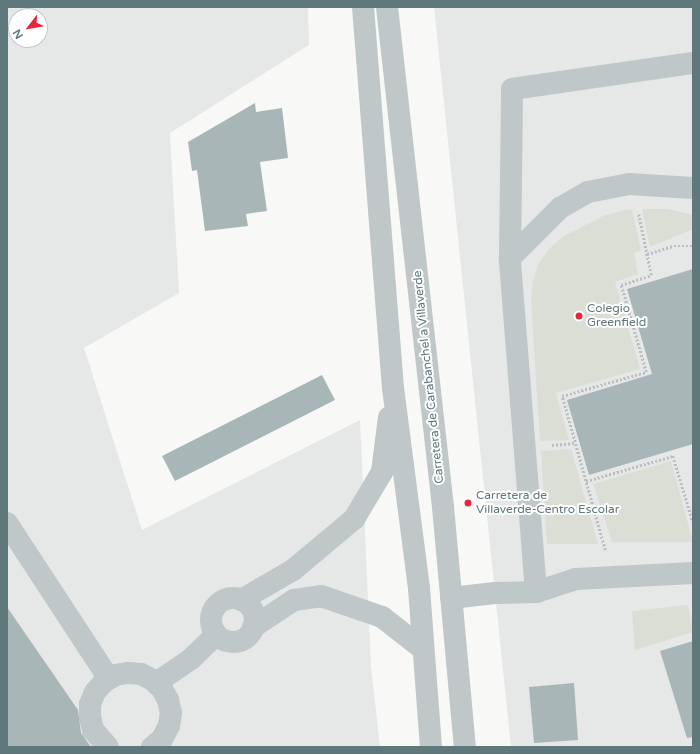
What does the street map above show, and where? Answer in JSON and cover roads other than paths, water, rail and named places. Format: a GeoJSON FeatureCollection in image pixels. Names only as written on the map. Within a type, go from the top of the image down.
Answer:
{"type":"FeatureCollection","features":[{"type":"Feature","properties":{"kind":"street"},"geometry":{"type":"LineString","coordinates":[[362,7],[393,388],[419,588],[431,747]]}},
{"type":"Feature","properties":{"kind":"street","name":"Carretera de Carabanchel a Villaverde"},"geometry":{"type":"LineString","coordinates":[[387,7],[451,598],[465,747]]}},
{"type":"Feature","properties":{"kind":"street"},"geometry":{"type":"LineString","coordinates":[[536,592],[510,258],[512,89],[693,63]]}},
{"type":"Feature","properties":{"kind":"street"},"geometry":{"type":"LineString","coordinates":[[510,258],[560,208],[588,192],[632,185],[693,188]]}},
{"type":"Feature","properties":{"kind":"street"},"geometry":{"type":"LineString","coordinates":[[241,600],[251,608],[254,615],[253,627],[248,636],[236,642],[223,640],[216,635],[211,624],[214,609],[225,600],[241,600],[293,570],[354,519],[382,472],[393,388]]}},
{"type":"Feature","properties":{"kind":"street"},"geometry":{"type":"LineString","coordinates":[[7,523],[109,679]]}},
{"type":"Feature","properties":{"kind":"street"},"geometry":{"type":"LineString","coordinates":[[451,598],[495,593],[536,592],[576,579],[693,573]]}},
{"type":"Feature","properties":{"kind":"street"},"geometry":{"type":"LineString","coordinates":[[253,627],[294,600],[321,596],[382,617],[423,649]]}},
{"type":"Feature","properties":{"kind":"street"},"geometry":{"type":"LineString","coordinates":[[156,683],[191,659],[216,635]]}},
{"type":"Feature","properties":{"kind":"street"},"geometry":{"type":"LineString","coordinates":[[108,747],[93,730],[90,717],[90,704],[95,692],[109,679],[128,673],[141,674],[156,683],[168,700],[171,713],[169,726],[162,739],[152,747]]}},
{"type":"Feature","properties":{"kind":"place","name":"Colegio Greenfield"},"geometry":{"type":"Point","coordinates":[579,316]}},
{"type":"Feature","properties":{"kind":"place","name":"Carretera de Villaverde-Centro Escolar"},"geometry":{"type":"Point","coordinates":[468,503]}}]}
